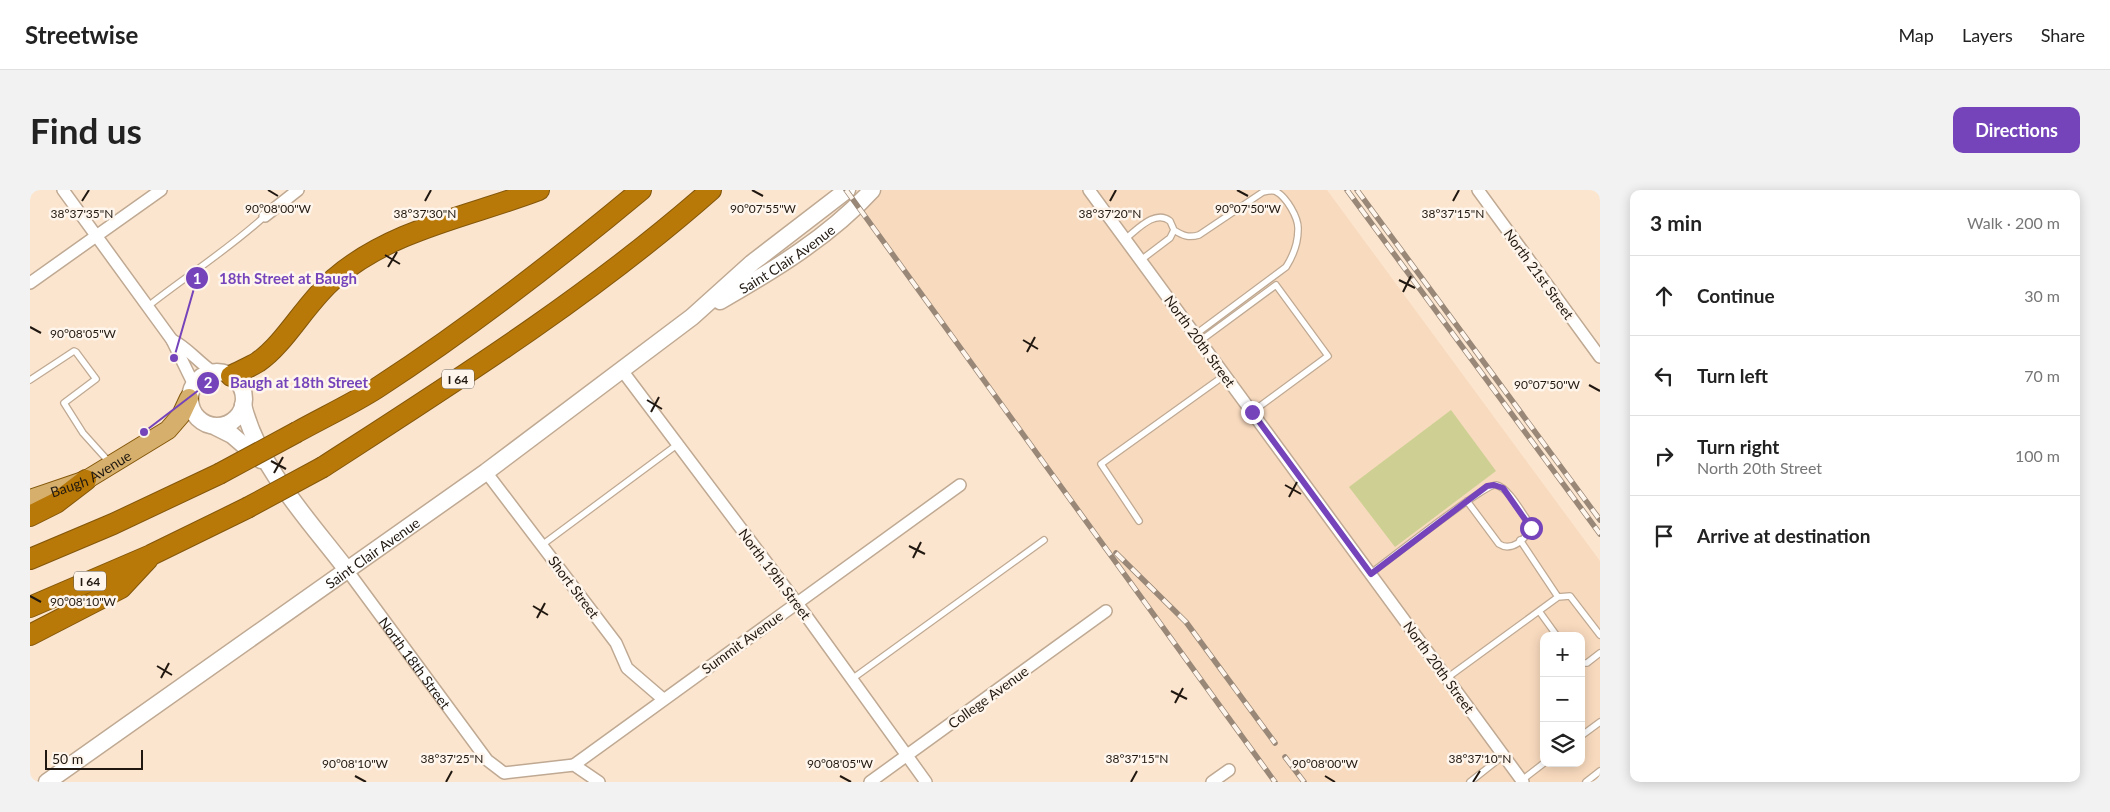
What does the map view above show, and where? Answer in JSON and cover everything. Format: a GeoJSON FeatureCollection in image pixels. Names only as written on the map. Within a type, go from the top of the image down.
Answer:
{"type":"FeatureCollection","features":[{"type":"Feature","properties":{"kind":"highway"},"geometry":{"type":"LineString","coordinates":[[222,374],[259,362],[321,291],[335,278],[363,258],[400,239],[539,190]]}},
{"type":"Feature","properties":{"kind":"highway"},"geometry":{"type":"LineString","coordinates":[[30,559],[113,524],[219,474],[376,389],[530,280],[641,190]]}},
{"type":"Feature","properties":{"kind":"highway","name":"I 64"},"geometry":{"type":"LineString","coordinates":[[30,607],[151,555],[247,508],[323,467],[500,352],[672,225],[711,190]]}},
{"type":"Feature","properties":{"kind":"highway"},"geometry":{"type":"LineString","coordinates":[[30,516],[56,503],[86,480]]}},
{"type":"Feature","properties":{"kind":"highway"},"geometry":{"type":"LineString","coordinates":[[30,635],[121,588],[151,555]]}},
{"type":"Feature","properties":{"kind":"main road","name":"Saint Clair Avenue"},"geometry":{"type":"LineString","coordinates":[[47,782],[486,472],[692,316],[752,263],[847,190]]}},
{"type":"Feature","properties":{"kind":"main road","name":"Saint Clair Avenue"},"geometry":{"type":"LineString","coordinates":[[692,316],[762,276],[806,246],[858,206],[872,190]]}},
{"type":"Feature","properties":{"kind":"main road"},"geometry":{"type":"LineString","coordinates":[[222,374],[241,386],[243,406],[235,419],[230,423],[216,427],[202,423],[197,418],[193,412],[192,392],[204,375],[222,374]]}},
{"type":"Feature","properties":{"kind":"main road","name":"Baugh Avenue"},"geometry":{"type":"LineString","coordinates":[[30,499],[86,480],[168,430],[181,415],[192,392]]}},
{"type":"Feature","properties":{"kind":"main road","name":"North 18th Street"},"geometry":{"type":"LineString","coordinates":[[243,406],[249,428],[270,468],[346,570]]}},
{"type":"Feature","properties":{"kind":"main road","name":"North 18th Street"},"geometry":{"type":"LineString","coordinates":[[216,427],[232,435],[270,468]]}},
{"type":"Feature","properties":{"kind":"street"},"geometry":{"type":"LineString","coordinates":[[63,190],[172,340],[192,392]]}},
{"type":"Feature","properties":{"kind":"street"},"geometry":{"type":"LineString","coordinates":[[30,284],[161,190]]}},
{"type":"Feature","properties":{"kind":"street"},"geometry":{"type":"LineString","coordinates":[[265,216],[298,190]]}},
{"type":"Feature","properties":{"kind":"street","name":"North 20th Street"},"geometry":{"type":"LineString","coordinates":[[1089,190],[1522,781]]}},
{"type":"Feature","properties":{"kind":"street","name":"North 21st Street"},"geometry":{"type":"LineString","coordinates":[[1478,190],[1600,357]]}},
{"type":"Feature","properties":{"kind":"street"},"geometry":{"type":"LineString","coordinates":[[172,340],[185,346],[201,364],[222,374]]}},
{"type":"Feature","properties":{"kind":"street","name":"North 19th Street"},"geometry":{"type":"LineString","coordinates":[[622,369],[797,603],[926,782]]}},
{"type":"Feature","properties":{"kind":"street","name":"Short Street"},"geometry":{"type":"LineString","coordinates":[[486,472],[616,643],[627,668],[663,699]]}},
{"type":"Feature","properties":{"kind":"street","name":"Summit Avenue"},"geometry":{"type":"LineString","coordinates":[[574,765],[960,484]]}},
{"type":"Feature","properties":{"kind":"street","name":"North 18th Street"},"geometry":{"type":"LineString","coordinates":[[346,570],[487,760],[504,773],[574,765]]}},
{"type":"Feature","properties":{"kind":"street","name":"College Avenue"},"geometry":{"type":"LineString","coordinates":[[870,782],[1106,611]]}},
{"type":"Feature","properties":{"kind":"street"},"geometry":{"type":"LineString","coordinates":[[574,765],[599,782]]}},
{"type":"Feature","properties":{"kind":"street"},"geometry":{"type":"LineString","coordinates":[[1212,782],[1229,770]]}},
{"type":"Feature","properties":{"kind":"lane"},"geometry":{"type":"LineString","coordinates":[[1125,239],[1155,217],[1167,218],[1174,230],[1186,236],[1199,235],[1263,192],[1276,192],[1298,220],[1298,230],[1292,256],[1286,267],[1198,338]]}},
{"type":"Feature","properties":{"kind":"lane"},"geometry":{"type":"LineString","coordinates":[[147,307],[186,276],[238,241],[265,216]]}},
{"type":"Feature","properties":{"kind":"lane"},"geometry":{"type":"LineString","coordinates":[[1141,260],[1170,238],[1174,230]]}},
{"type":"Feature","properties":{"kind":"lane"},"geometry":{"type":"LineString","coordinates":[[1198,338],[1276,285],[1328,356],[1252,412]]}},
{"type":"Feature","properties":{"kind":"lane"},"geometry":{"type":"LineString","coordinates":[[30,380],[74,351],[76,352],[96,379],[64,403],[83,433],[112,464]]}},
{"type":"Feature","properties":{"kind":"lane"},"geometry":{"type":"LineString","coordinates":[[1139,521],[1102,464],[1225,375]]}},
{"type":"Feature","properties":{"kind":"lane"},"geometry":{"type":"LineString","coordinates":[[542,545],[678,444]]}},
{"type":"Feature","properties":{"kind":"lane"},"geometry":{"type":"LineString","coordinates":[[1371,574],[1467,501],[1487,486],[1494,485],[1503,488],[1531,528],[1510,548],[1505,548],[1499,544],[1467,501]]}},
{"type":"Feature","properties":{"kind":"lane"},"geometry":{"type":"LineString","coordinates":[[852,679],[1044,540]]}},
{"type":"Feature","properties":{"kind":"lane"},"geometry":{"type":"LineString","coordinates":[[1520,540],[1558,597]]}},
{"type":"Feature","properties":{"kind":"lane"},"geometry":{"type":"LineString","coordinates":[[1447,678],[1558,597],[1570,596],[1600,635]]}},
{"type":"Feature","properties":{"kind":"lane"},"geometry":{"type":"LineString","coordinates":[[1539,611],[1553,632]]}},
{"type":"Feature","properties":{"kind":"lane"},"geometry":{"type":"LineString","coordinates":[[1585,664],[1600,653]]}},
{"type":"Feature","properties":{"kind":"lane"},"geometry":{"type":"LineString","coordinates":[[1585,733],[1600,722]]}},
{"type":"Feature","properties":{"kind":"lane"},"geometry":{"type":"LineString","coordinates":[[1470,782],[1504,756]]}},
{"type":"Feature","properties":{"kind":"lane"},"geometry":{"type":"LineString","coordinates":[[1522,781],[1540,766]]}},
{"type":"Feature","properties":{"kind":"lane"},"geometry":{"type":"LineString","coordinates":[[1586,782],[1600,772]]}},
{"type":"Feature","properties":{"kind":"shaded area"},"geometry":{"type":"Polygon","coordinates":[[[877,190],[1327,190],[1600,561],[1600,782],[1275,782],[858,205],[877,190]]]}},
{"type":"Feature","properties":{"kind":"green space"},"geometry":{"type":"Polygon","coordinates":[[[1451,410],[1496,471],[1395,547],[1349,487],[1451,410]]]}},
{"type":"Feature","properties":{"kind":"railway"},"geometry":{"type":"LineString","coordinates":[[846,190],[1275,782]]}},
{"type":"Feature","properties":{"kind":"railway"},"geometry":{"type":"LineString","coordinates":[[1347,190],[1600,534]]}},
{"type":"Feature","properties":{"kind":"railway"},"geometry":{"type":"LineString","coordinates":[[1357,190],[1600,520]]}},
{"type":"Feature","properties":{"kind":"railway"},"geometry":{"type":"LineString","coordinates":[[1116,553],[1186,622],[1275,743]]}},
{"type":"Feature","properties":{"kind":"railway"},"geometry":{"type":"LineString","coordinates":[[1285,757],[1304,782]]}},
{"type":"Feature","properties":{"kind":"place","name":"18th Street at Baugh"},"geometry":{"type":"Point","coordinates":[174,358]}},
{"type":"Feature","properties":{"kind":"place","name":"Baugh at 18th Street"},"geometry":{"type":"Point","coordinates":[144,432]}},
{"type":"Feature","properties":{"kind":"route"},"geometry":{"type":"LineString","coordinates":[[1252,412],[1371,574],[1487,486],[1494,485],[1503,488],[1529,522],[1531,528]]}}]}
